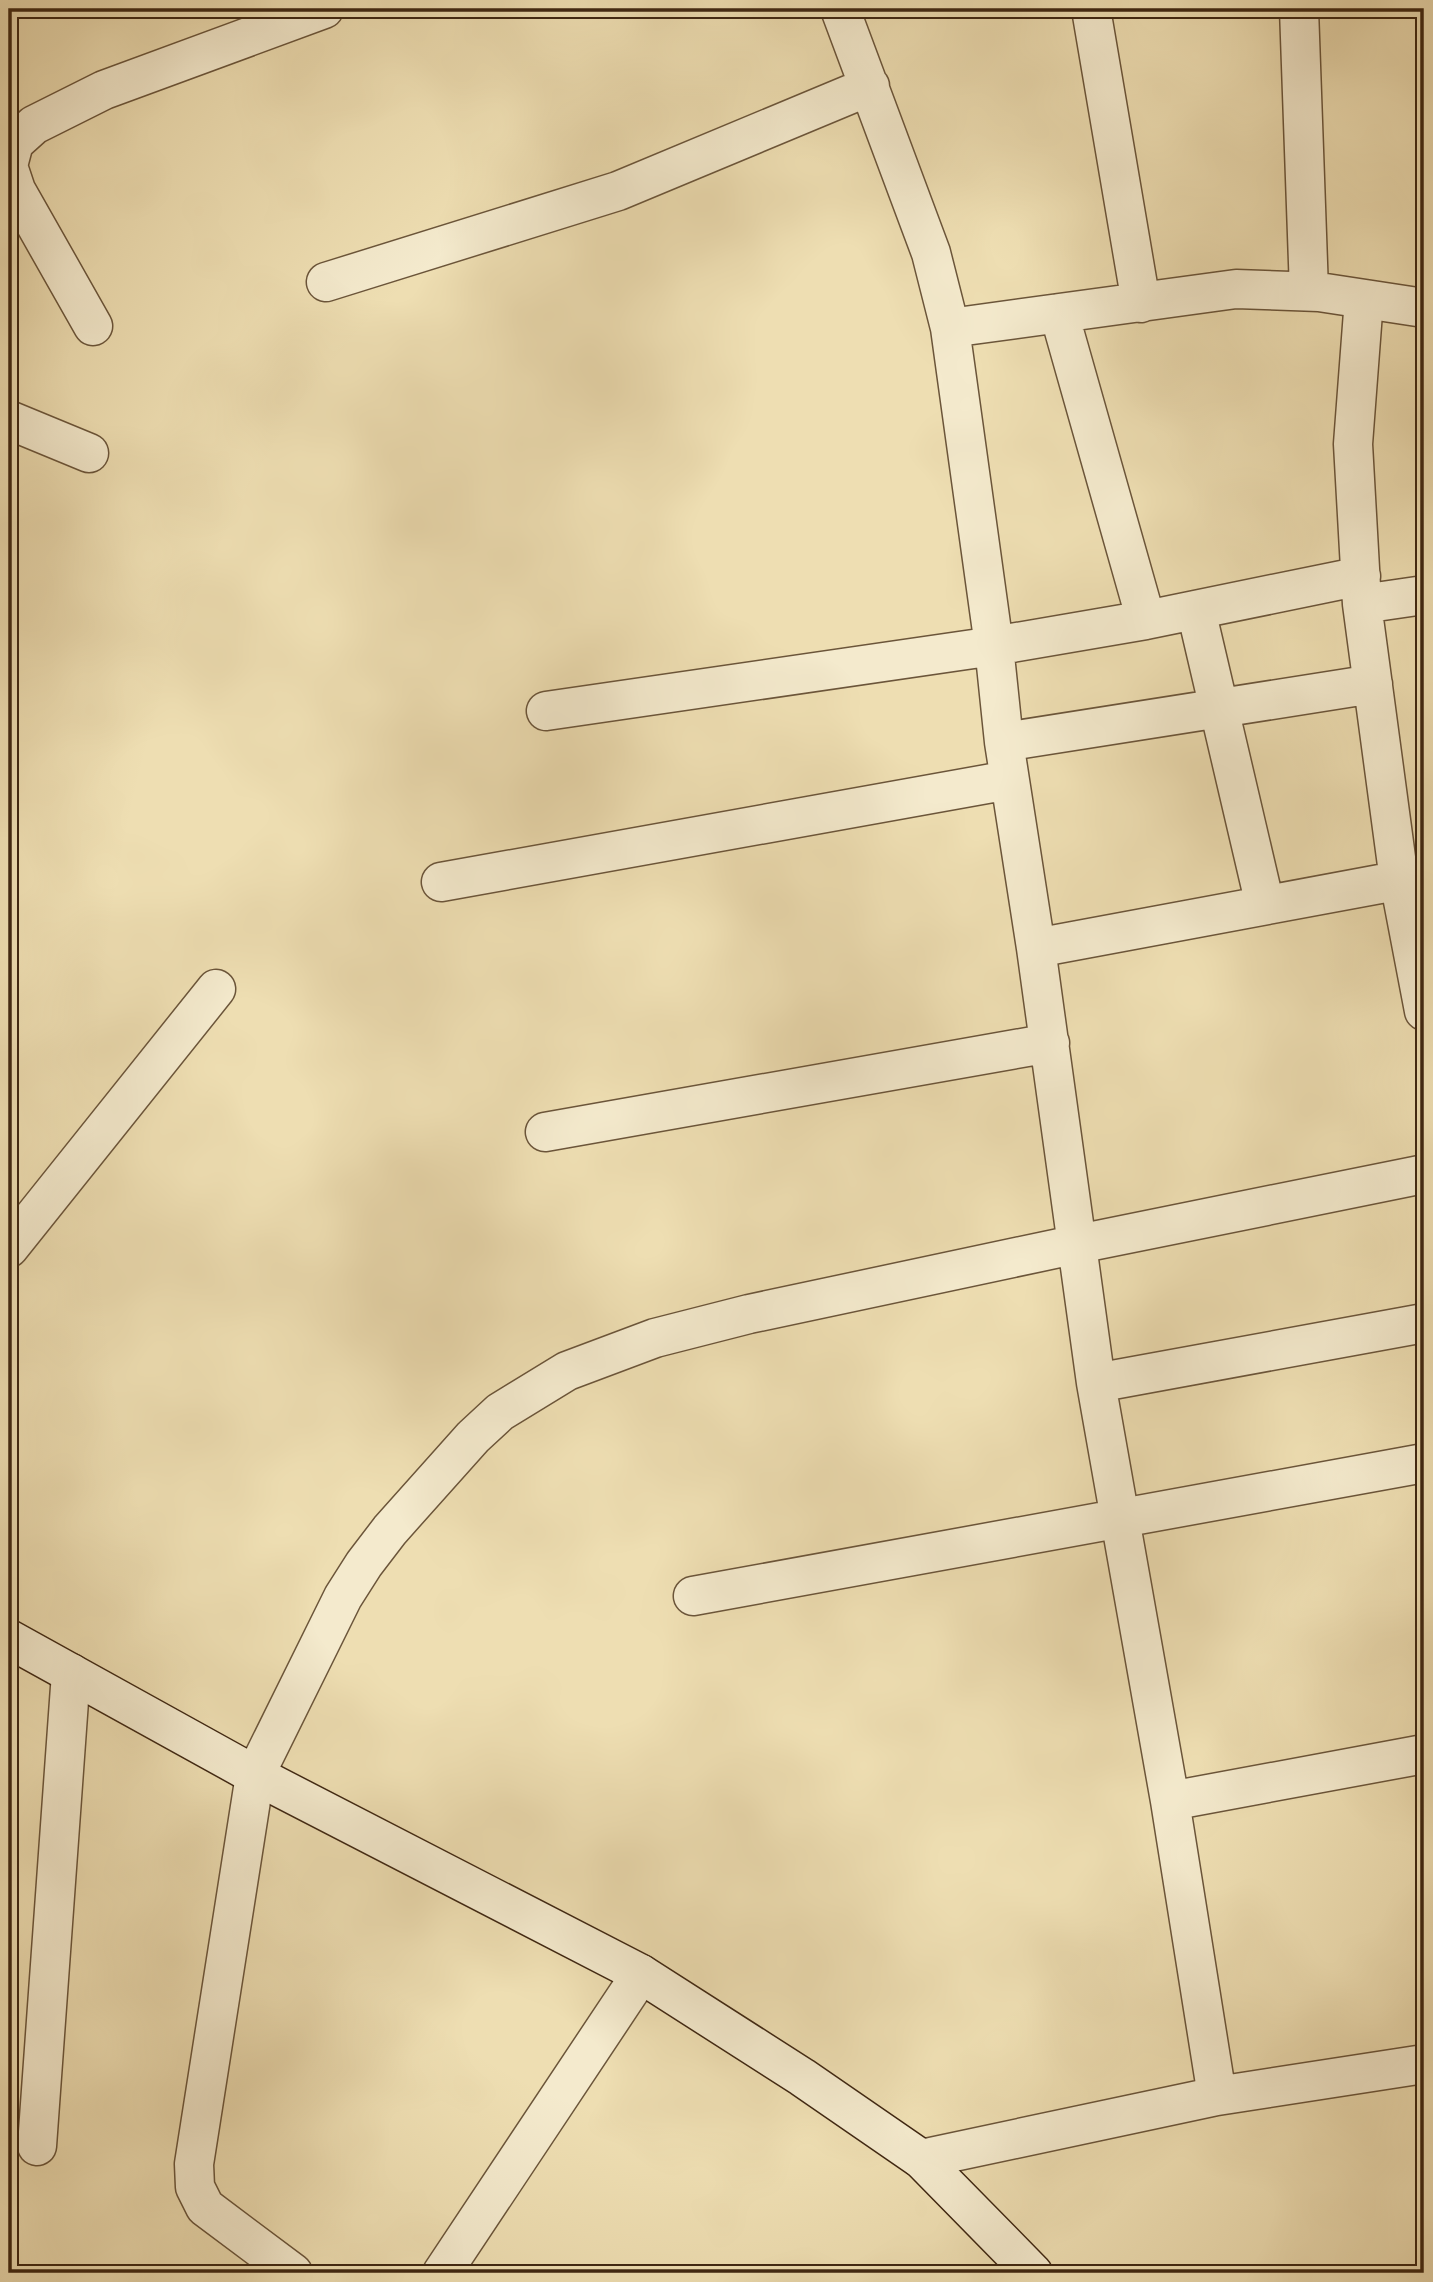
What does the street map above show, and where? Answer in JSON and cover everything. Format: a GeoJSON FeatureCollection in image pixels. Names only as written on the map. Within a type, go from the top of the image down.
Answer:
{"type":"FeatureCollection","features":[{"type":"Feature","properties":{"kind":"street"},"geometry":{"type":"LineString","coordinates":[[9,162],[14,143],[34,125],[104,90],[324,9]]}},
{"type":"Feature","properties":{"kind":"street"},"geometry":{"type":"LineString","coordinates":[[840,9],[931,253],[950,328],[994,646],[1009,780],[1036,948],[1096,1383],[1170,1801],[1217,2096]]}},
{"type":"Feature","properties":{"kind":"street"},"geometry":{"type":"LineString","coordinates":[[1091,9],[1141,303]]}},
{"type":"Feature","properties":{"kind":"street"},"geometry":{"type":"LineString","coordinates":[[1299,9],[1309,291]]}},
{"type":"Feature","properties":{"kind":"street"},"geometry":{"type":"LineString","coordinates":[[326,282],[618,191],[870,86]]}},
{"type":"Feature","properties":{"kind":"street"},"geometry":{"type":"LineString","coordinates":[[9,169],[16,190],[17,209],[93,326]]}},
{"type":"Feature","properties":{"kind":"street"},"geometry":{"type":"LineString","coordinates":[[950,328],[1237,289],[1309,291],[1424,308]]}},
{"type":"Feature","properties":{"kind":"street"},"geometry":{"type":"LineString","coordinates":[[1364,299],[1353,444],[1362,590],[1373,684],[1412,878],[1424,1011]]}},
{"type":"Feature","properties":{"kind":"street"},"geometry":{"type":"LineString","coordinates":[[1059,313],[1146,620]]}},
{"type":"Feature","properties":{"kind":"street"},"geometry":{"type":"LineString","coordinates":[[9,420],[89,453]]}},
{"type":"Feature","properties":{"kind":"street"},"geometry":{"type":"LineString","coordinates":[[546,710],[994,646],[1196,610],[1362,590],[1424,595]]}},
{"type":"Feature","properties":{"kind":"street"},"geometry":{"type":"LineString","coordinates":[[1196,610],[1265,905]]}},
{"type":"Feature","properties":{"kind":"street"},"geometry":{"type":"LineString","coordinates":[[1004,742],[1373,684]]}},
{"type":"Feature","properties":{"kind":"street"},"geometry":{"type":"LineString","coordinates":[[441,882],[1009,780]]}},
{"type":"Feature","properties":{"kind":"street"},"geometry":{"type":"LineString","coordinates":[[1036,948],[1412,878]]}},
{"type":"Feature","properties":{"kind":"street"},"geometry":{"type":"LineString","coordinates":[[9,1248],[216,989]]}},
{"type":"Feature","properties":{"kind":"street"},"geometry":{"type":"LineString","coordinates":[[545,1132],[1049,1043]]}},
{"type":"Feature","properties":{"kind":"street"},"geometry":{"type":"LineString","coordinates":[[293,2273],[205,2207],[195,2187],[194,2164],[255,1775],[343,1597],[364,1564],[390,1530],[464,1447],[500,1412],[568,1371],[655,1338],[749,1314],[1424,1174]]}},
{"type":"Feature","properties":{"kind":"street"},"geometry":{"type":"LineString","coordinates":[[1096,1383],[1424,1322]]}},
{"type":"Feature","properties":{"kind":"street"},"geometry":{"type":"LineString","coordinates":[[693,1596],[1424,1463]]}},
{"type":"Feature","properties":{"kind":"street"},"geometry":{"type":"LineString","coordinates":[[9,1639],[255,1775],[641,1974],[802,2077],[921,2159],[1033,2273]]}},
{"type":"Feature","properties":{"kind":"street"},"geometry":{"type":"LineString","coordinates":[[37,2146],[71,1674]]}},
{"type":"Feature","properties":{"kind":"street"},"geometry":{"type":"LineString","coordinates":[[1170,1801],[1424,1754]]}},
{"type":"Feature","properties":{"kind":"street"},"geometry":{"type":"LineString","coordinates":[[442,2273],[641,1974]]}},
{"type":"Feature","properties":{"kind":"street"},"geometry":{"type":"LineString","coordinates":[[921,2159],[1217,2096],[1424,2064]]}}]}
